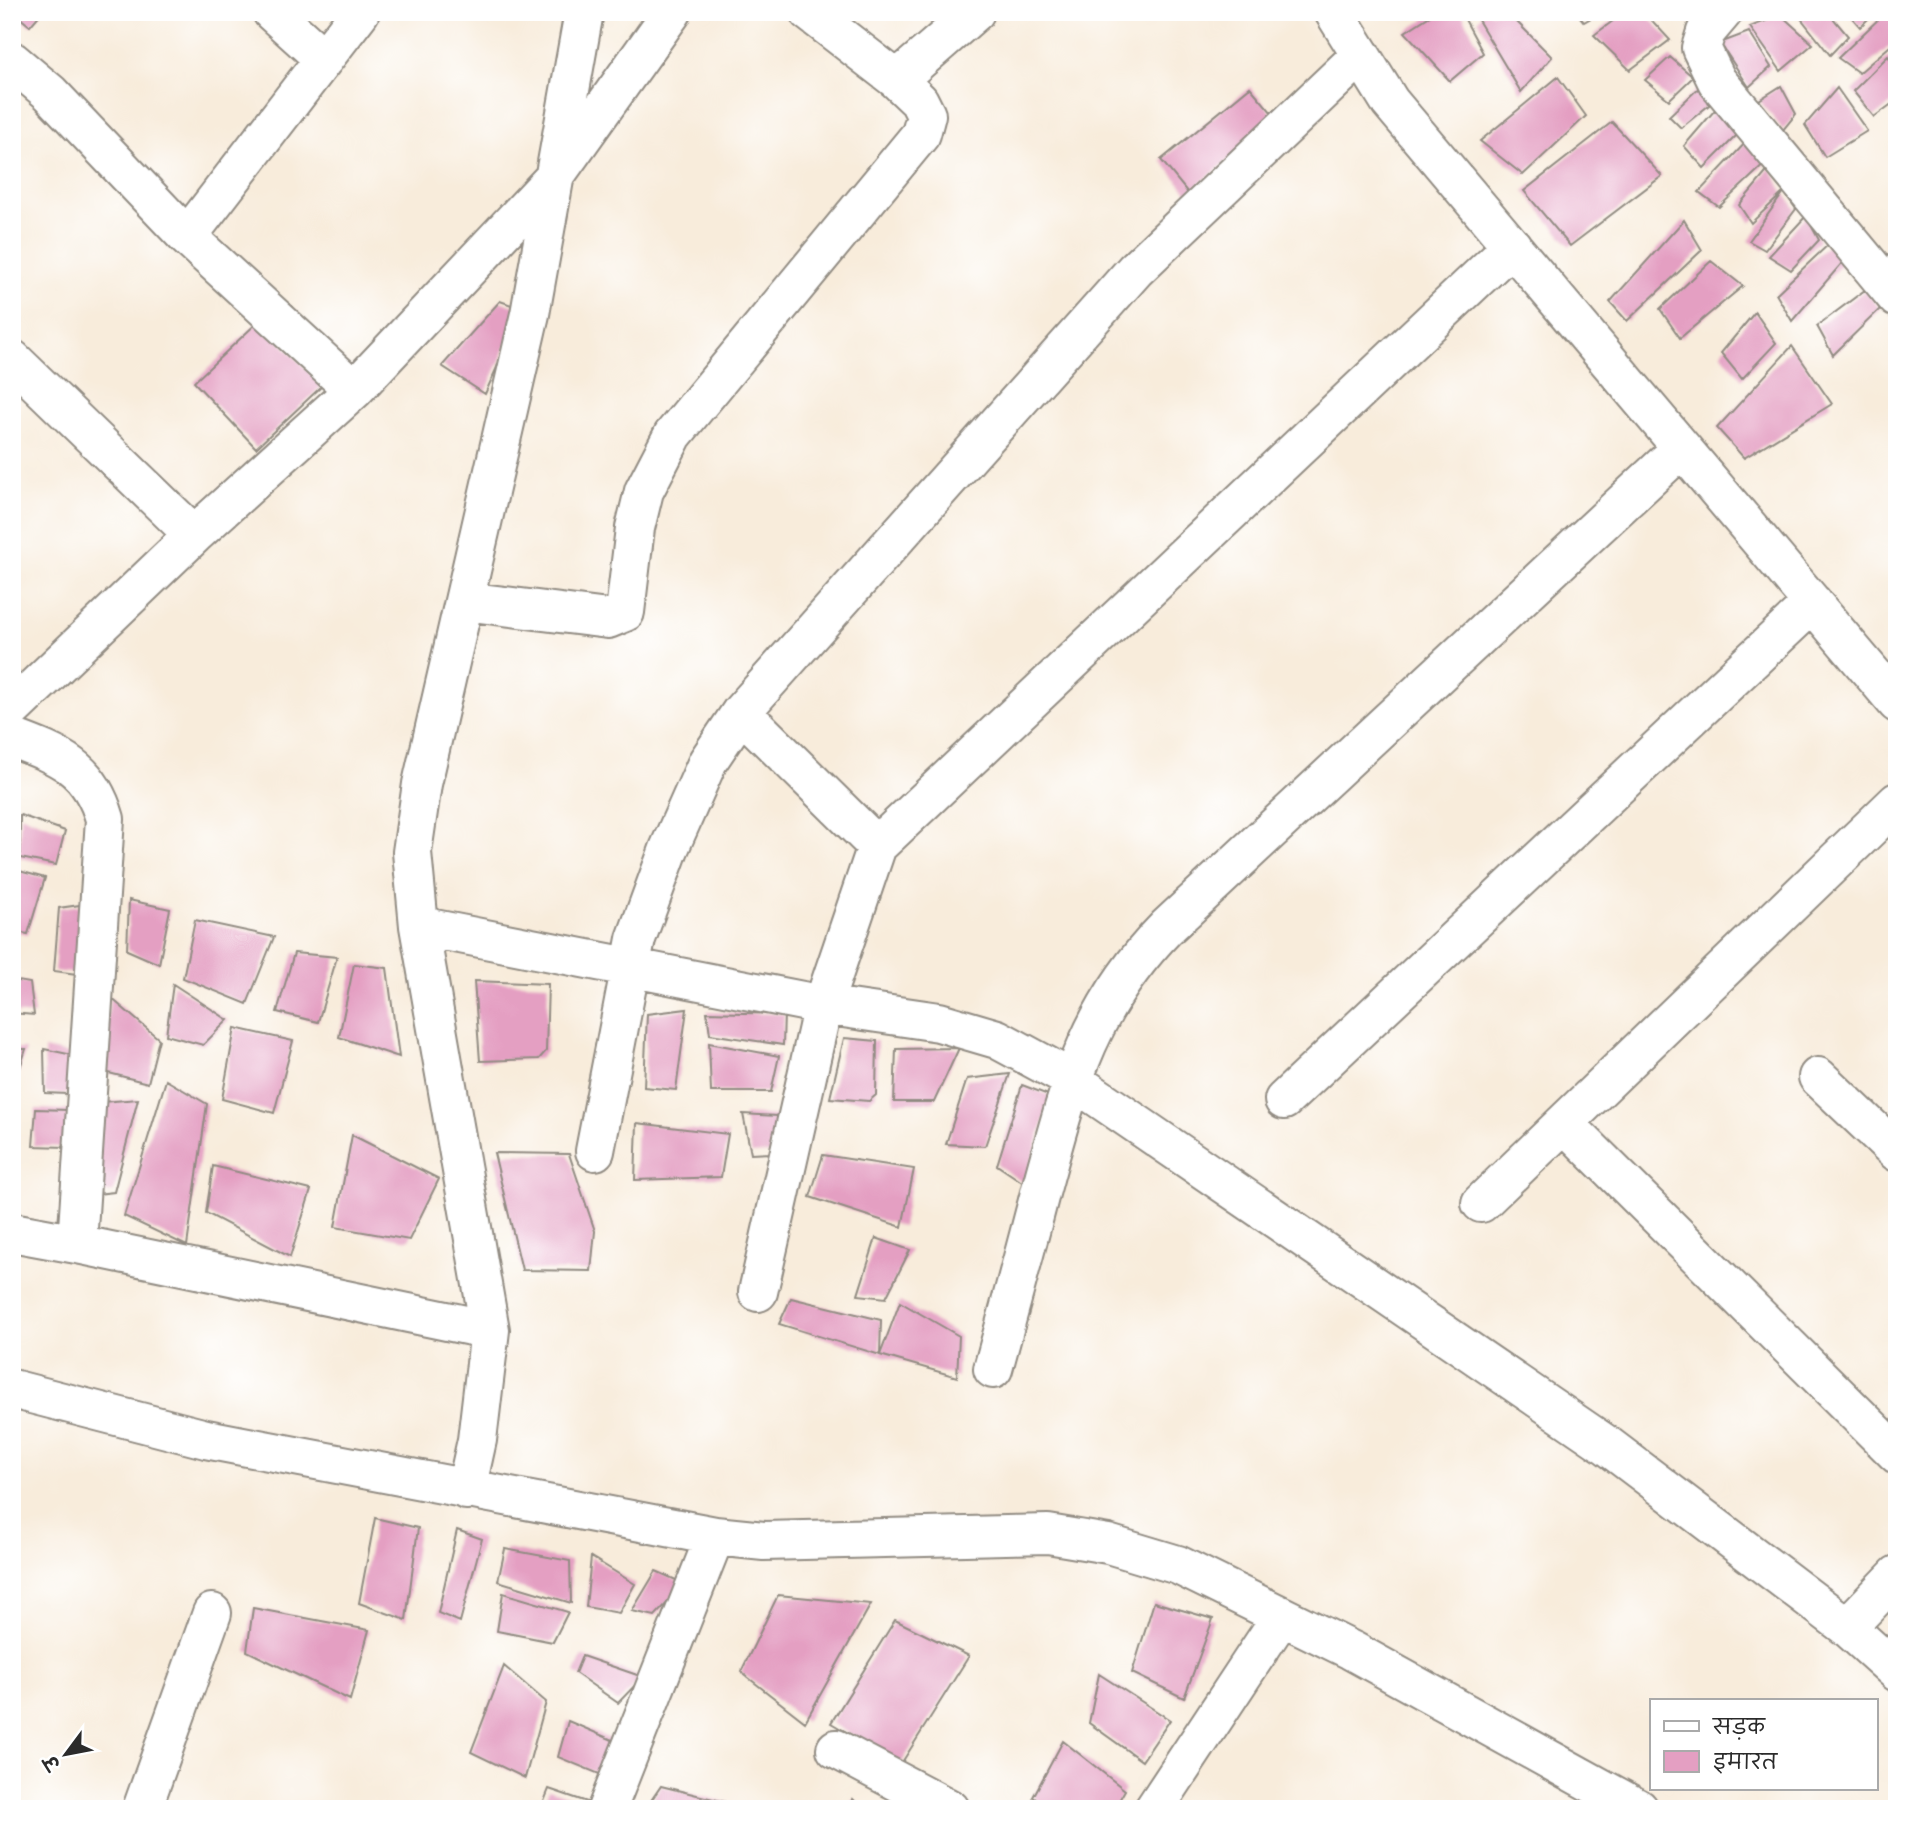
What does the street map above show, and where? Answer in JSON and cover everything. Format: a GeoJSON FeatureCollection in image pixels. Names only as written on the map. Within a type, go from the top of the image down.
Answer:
{"type":"FeatureCollection","features":[{"type":"Feature","properties":{"kind":"street"},"geometry":{"type":"LineString","coordinates":[[272,12],[324,59]]}},
{"type":"Feature","properties":{"kind":"street"},"geometry":{"type":"LineString","coordinates":[[187,237],[360,12]]}},
{"type":"Feature","properties":{"kind":"street"},"geometry":{"type":"LineString","coordinates":[[466,1490],[477,1440],[490,1330],[419,926],[412,852],[422,784],[530,314],[584,12]]}},
{"type":"Feature","properties":{"kind":"street"},"geometry":{"type":"LineString","coordinates":[[12,709],[194,536],[354,390],[552,180],[672,12]]}},
{"type":"Feature","properties":{"kind":"street"},"geometry":{"type":"LineString","coordinates":[[464,601],[608,619],[625,612],[635,527],[644,491],[673,435],[921,134],[926,115],[919,101],[897,80],[809,12]]}},
{"type":"Feature","properties":{"kind":"street"},"geometry":{"type":"LineString","coordinates":[[897,80],[975,12]]}},
{"type":"Feature","properties":{"kind":"street"},"geometry":{"type":"LineString","coordinates":[[1723,12],[1706,32],[1701,48],[1717,80],[1897,298]]}},
{"type":"Feature","properties":{"kind":"street"},"geometry":{"type":"LineString","coordinates":[[1337,14],[1390,102],[1897,703]]}},
{"type":"Feature","properties":{"kind":"street"},"geometry":{"type":"LineString","coordinates":[[595,1151],[636,939],[669,849],[708,761],[741,712],[1135,270],[1361,55]]}},
{"type":"Feature","properties":{"kind":"street"},"geometry":{"type":"LineString","coordinates":[[12,61],[50,93],[187,237],[354,390]]}},
{"type":"Feature","properties":{"kind":"street"},"geometry":{"type":"LineString","coordinates":[[758,1292],[823,1005],[877,846],[1512,246]]}},
{"type":"Feature","properties":{"kind":"street"},"geometry":{"type":"LineString","coordinates":[[12,359],[194,536]]}},
{"type":"Feature","properties":{"kind":"street"},"geometry":{"type":"LineString","coordinates":[[993,1369],[1071,1079],[1103,1009],[1160,934],[1682,448]]}},
{"type":"Feature","properties":{"kind":"street"},"geometry":{"type":"LineString","coordinates":[[1284,1100],[1813,603]]}},
{"type":"Feature","properties":{"kind":"street"},"geometry":{"type":"LineString","coordinates":[[741,712],[877,846]]}},
{"type":"Feature","properties":{"kind":"street"},"geometry":{"type":"LineString","coordinates":[[12,738],[45,750],[86,778],[98,793],[105,819],[78,1244]]}},
{"type":"Feature","properties":{"kind":"street"},"geometry":{"type":"LineString","coordinates":[[1481,1203],[1897,802]]}},
{"type":"Feature","properties":{"kind":"street"},"geometry":{"type":"LineString","coordinates":[[419,926],[823,1005],[939,1022],[997,1040],[1071,1079],[1608,1446],[1847,1627],[1897,1672]]}},
{"type":"Feature","properties":{"kind":"street"},"geometry":{"type":"LineString","coordinates":[[1818,1077],[1892,1138]]}},
{"type":"Feature","properties":{"kind":"street"},"geometry":{"type":"LineString","coordinates":[[1564,1123],[1897,1454]]}},
{"type":"Feature","properties":{"kind":"street"},"geometry":{"type":"LineString","coordinates":[[12,1231],[490,1330]]}},
{"type":"Feature","properties":{"kind":"street"},"geometry":{"type":"LineString","coordinates":[[12,1389],[206,1439],[715,1536],[764,1541],[1048,1534],[1108,1544],[1178,1565],[1351,1650],[1639,1809]]}},
{"type":"Feature","properties":{"kind":"street"},"geometry":{"type":"LineString","coordinates":[[607,1809],[715,1536]]}},
{"type":"Feature","properties":{"kind":"street"},"geometry":{"type":"LineString","coordinates":[[1847,1627],[1897,1575]]}},
{"type":"Feature","properties":{"kind":"street"},"geometry":{"type":"LineString","coordinates":[[142,1809],[212,1613]]}},
{"type":"Feature","properties":{"kind":"street"},"geometry":{"type":"LineString","coordinates":[[1154,1809],[1281,1617]]}},
{"type":"Feature","properties":{"kind":"street"},"geometry":{"type":"LineString","coordinates":[[836,1749],[950,1809]]}},
{"type":"Feature","properties":{"kind":"building"},"geometry":{"type":"Polygon","coordinates":[[[13,12],[42,12],[30,26],[13,12]]]}},
{"type":"Feature","properties":{"kind":"building"},"geometry":{"type":"Polygon","coordinates":[[[1436,12],[1461,12],[1483,53],[1450,81],[1405,32],[1436,12]]]}},
{"type":"Feature","properties":{"kind":"building"},"geometry":{"type":"Polygon","coordinates":[[[1483,12],[1507,12],[1552,57],[1521,92],[1478,20],[1483,12]]]}},
{"type":"Feature","properties":{"kind":"building"},"geometry":{"type":"Polygon","coordinates":[[[1576,12],[1601,12],[1584,22],[1576,12]]]}},
{"type":"Feature","properties":{"kind":"building"},"geometry":{"type":"Polygon","coordinates":[[[1625,12],[1644,12],[1670,40],[1630,70],[1594,35],[1625,12]]]}},
{"type":"Feature","properties":{"kind":"building"},"geometry":{"type":"Polygon","coordinates":[[[1796,12],[1828,12],[1848,36],[1830,55],[1796,12]]]}},
{"type":"Feature","properties":{"kind":"building"},"geometry":{"type":"Polygon","coordinates":[[[1847,12],[1875,12],[1860,27],[1847,12]]]}},
{"type":"Feature","properties":{"kind":"building"},"geometry":{"type":"Polygon","coordinates":[[[1886,12],[1897,12],[1897,40],[1859,73],[1838,58],[1886,12]]]}},
{"type":"Feature","properties":{"kind":"building"},"geometry":{"type":"Polygon","coordinates":[[[1781,15],[1813,44],[1781,71],[1750,27],[1781,15]]]}},
{"type":"Feature","properties":{"kind":"building"},"geometry":{"type":"Polygon","coordinates":[[[1749,32],[1771,67],[1749,87],[1720,43],[1749,32]]]}},
{"type":"Feature","properties":{"kind":"building"},"geometry":{"type":"Polygon","coordinates":[[[1888,56],[1897,67],[1897,100],[1874,117],[1853,91],[1888,56]]]}},
{"type":"Feature","properties":{"kind":"building"},"geometry":{"type":"Polygon","coordinates":[[[1670,57],[1693,77],[1669,100],[1645,80],[1670,57]]]}},
{"type":"Feature","properties":{"kind":"building"},"geometry":{"type":"Polygon","coordinates":[[[1558,77],[1586,116],[1523,175],[1480,141],[1558,77]]]}},
{"type":"Feature","properties":{"kind":"building"},"geometry":{"type":"Polygon","coordinates":[[[1705,82],[1709,105],[1681,128],[1669,116],[1705,82]]]}},
{"type":"Feature","properties":{"kind":"building"},"geometry":{"type":"Polygon","coordinates":[[[1781,86],[1796,114],[1783,130],[1759,100],[1781,86]]]}},
{"type":"Feature","properties":{"kind":"building"},"geometry":{"type":"Polygon","coordinates":[[[1250,87],[1278,120],[1188,193],[1161,160],[1250,87]]]}},
{"type":"Feature","properties":{"kind":"building"},"geometry":{"type":"Polygon","coordinates":[[[1837,88],[1867,131],[1825,157],[1805,125],[1837,88]]]}},
{"type":"Feature","properties":{"kind":"building"},"geometry":{"type":"Polygon","coordinates":[[[1720,104],[1737,135],[1704,168],[1684,146],[1720,104]]]}},
{"type":"Feature","properties":{"kind":"building"},"geometry":{"type":"Polygon","coordinates":[[[1612,122],[1662,176],[1570,246],[1524,191],[1612,122]]]}},
{"type":"Feature","properties":{"kind":"building"},"geometry":{"type":"Polygon","coordinates":[[[1748,140],[1770,159],[1719,207],[1699,192],[1748,140]]]}},
{"type":"Feature","properties":{"kind":"building"},"geometry":{"type":"Polygon","coordinates":[[[1770,168],[1784,192],[1751,223],[1739,205],[1770,168]]]}},
{"type":"Feature","properties":{"kind":"building"},"geometry":{"type":"Polygon","coordinates":[[[1784,192],[1796,209],[1765,250],[1749,241],[1784,192]]]}},
{"type":"Feature","properties":{"kind":"building"},"geometry":{"type":"Polygon","coordinates":[[[1806,216],[1819,240],[1791,270],[1769,256],[1806,216]]]}},
{"type":"Feature","properties":{"kind":"building"},"geometry":{"type":"Polygon","coordinates":[[[1684,220],[1702,250],[1627,321],[1610,302],[1684,220]]]}},
{"type":"Feature","properties":{"kind":"building"},"geometry":{"type":"Polygon","coordinates":[[[1831,242],[1843,262],[1792,321],[1776,294],[1831,242]]]}},
{"type":"Feature","properties":{"kind":"building"},"geometry":{"type":"Polygon","coordinates":[[[1711,261],[1743,286],[1680,338],[1660,309],[1711,261]]]}},
{"type":"Feature","properties":{"kind":"building"},"geometry":{"type":"Polygon","coordinates":[[[1865,290],[1880,309],[1833,355],[1817,326],[1865,290]]]}},
{"type":"Feature","properties":{"kind":"building"},"geometry":{"type":"Polygon","coordinates":[[[500,301],[523,309],[485,394],[442,366],[500,301]]]}},
{"type":"Feature","properties":{"kind":"building"},"geometry":{"type":"Polygon","coordinates":[[[1755,312],[1776,343],[1742,379],[1721,353],[1755,312]]]}},
{"type":"Feature","properties":{"kind":"building"},"geometry":{"type":"Polygon","coordinates":[[[260,320],[322,386],[256,448],[194,382],[260,320]]]}},
{"type":"Feature","properties":{"kind":"building"},"geometry":{"type":"Polygon","coordinates":[[[1792,346],[1832,404],[1744,458],[1717,428],[1792,346]]]}},
{"type":"Feature","properties":{"kind":"building"},"geometry":{"type":"Polygon","coordinates":[[[20,815],[65,831],[56,865],[20,858],[20,815]]]}},
{"type":"Feature","properties":{"kind":"building"},"geometry":{"type":"Polygon","coordinates":[[[12,869],[45,878],[28,934],[12,931],[12,869]]]}},
{"type":"Feature","properties":{"kind":"building"},"geometry":{"type":"Polygon","coordinates":[[[129,900],[170,909],[159,964],[127,950],[129,900]]]}},
{"type":"Feature","properties":{"kind":"building"},"geometry":{"type":"Polygon","coordinates":[[[80,905],[77,974],[54,971],[59,908],[80,905]]]}},
{"type":"Feature","properties":{"kind":"building"},"geometry":{"type":"Polygon","coordinates":[[[195,920],[274,937],[247,1004],[183,978],[195,920]]]}},
{"type":"Feature","properties":{"kind":"building"},"geometry":{"type":"Polygon","coordinates":[[[294,953],[337,957],[318,1022],[277,1012],[294,953]]]}},
{"type":"Feature","properties":{"kind":"building"},"geometry":{"type":"Polygon","coordinates":[[[354,964],[387,968],[399,1057],[339,1037],[354,964]]]}},
{"type":"Feature","properties":{"kind":"building"},"geometry":{"type":"Polygon","coordinates":[[[12,980],[30,983],[34,1015],[12,1013],[12,980]]]}},
{"type":"Feature","properties":{"kind":"building"},"geometry":{"type":"Polygon","coordinates":[[[474,981],[548,984],[546,1051],[539,1059],[480,1061],[474,981]]]}},
{"type":"Feature","properties":{"kind":"building"},"geometry":{"type":"Polygon","coordinates":[[[173,984],[228,1020],[203,1045],[166,1035],[173,984]]]}},
{"type":"Feature","properties":{"kind":"building"},"geometry":{"type":"Polygon","coordinates":[[[110,997],[159,1039],[148,1083],[101,1071],[110,997]]]}},
{"type":"Feature","properties":{"kind":"building"},"geometry":{"type":"Polygon","coordinates":[[[687,1009],[676,1090],[644,1087],[647,1014],[687,1009]]]}},
{"type":"Feature","properties":{"kind":"building"},"geometry":{"type":"Polygon","coordinates":[[[707,1012],[784,1014],[783,1045],[710,1034],[707,1012]]]}},
{"type":"Feature","properties":{"kind":"building"},"geometry":{"type":"Polygon","coordinates":[[[235,1028],[293,1041],[274,1113],[222,1099],[235,1028]]]}},
{"type":"Feature","properties":{"kind":"building"},"geometry":{"type":"Polygon","coordinates":[[[844,1038],[877,1041],[876,1095],[869,1101],[830,1098],[844,1038]]]}},
{"type":"Feature","properties":{"kind":"building"},"geometry":{"type":"Polygon","coordinates":[[[709,1043],[779,1056],[771,1092],[711,1092],[709,1043]]]}},
{"type":"Feature","properties":{"kind":"building"},"geometry":{"type":"Polygon","coordinates":[[[959,1048],[934,1102],[894,1102],[896,1049],[959,1048]]]}},
{"type":"Feature","properties":{"kind":"building"},"geometry":{"type":"Polygon","coordinates":[[[12,1049],[26,1049],[13,1090],[12,1090],[12,1049]]]}},
{"type":"Feature","properties":{"kind":"building"},"geometry":{"type":"Polygon","coordinates":[[[44,1049],[73,1055],[67,1094],[45,1093],[44,1049]]]}},
{"type":"Feature","properties":{"kind":"building"},"geometry":{"type":"Polygon","coordinates":[[[1010,1074],[985,1146],[946,1144],[967,1079],[1010,1074]]]}},
{"type":"Feature","properties":{"kind":"building"},"geometry":{"type":"Polygon","coordinates":[[[166,1080],[207,1104],[187,1246],[124,1216],[166,1080]]]}},
{"type":"Feature","properties":{"kind":"building"},"geometry":{"type":"Polygon","coordinates":[[[1022,1085],[1051,1096],[1025,1184],[997,1165],[1022,1085]]]}},
{"type":"Feature","properties":{"kind":"building"},"geometry":{"type":"Polygon","coordinates":[[[138,1099],[114,1192],[96,1194],[102,1102],[138,1099]]]}},
{"type":"Feature","properties":{"kind":"building"},"geometry":{"type":"Polygon","coordinates":[[[36,1109],[68,1110],[66,1147],[33,1146],[36,1109]]]}},
{"type":"Feature","properties":{"kind":"building"},"geometry":{"type":"Polygon","coordinates":[[[743,1114],[778,1116],[771,1153],[751,1154],[743,1114]]]}},
{"type":"Feature","properties":{"kind":"building"},"geometry":{"type":"Polygon","coordinates":[[[12,1120],[18,1121],[14,1159],[12,1159],[12,1120]]]}},
{"type":"Feature","properties":{"kind":"building"},"geometry":{"type":"Polygon","coordinates":[[[637,1123],[728,1134],[721,1177],[635,1180],[637,1123]]]}},
{"type":"Feature","properties":{"kind":"building"},"geometry":{"type":"Polygon","coordinates":[[[352,1135],[439,1179],[409,1240],[335,1227],[352,1135]]]}},
{"type":"Feature","properties":{"kind":"building"},"geometry":{"type":"Polygon","coordinates":[[[494,1153],[569,1154],[595,1231],[591,1271],[522,1270],[494,1153]]]}},
{"type":"Feature","properties":{"kind":"building"},"geometry":{"type":"Polygon","coordinates":[[[823,1155],[914,1169],[902,1227],[810,1197],[823,1155]]]}},
{"type":"Feature","properties":{"kind":"building"},"geometry":{"type":"Polygon","coordinates":[[[213,1166],[311,1190],[290,1257],[206,1213],[213,1166]]]}},
{"type":"Feature","properties":{"kind":"building"},"geometry":{"type":"Polygon","coordinates":[[[876,1238],[910,1250],[886,1298],[858,1295],[876,1238]]]}},
{"type":"Feature","properties":{"kind":"building"},"geometry":{"type":"Polygon","coordinates":[[[791,1298],[881,1320],[880,1355],[779,1324],[791,1298]]]}},
{"type":"Feature","properties":{"kind":"building"},"geometry":{"type":"Polygon","coordinates":[[[900,1302],[959,1336],[957,1377],[880,1355],[900,1302]]]}},
{"type":"Feature","properties":{"kind":"building"},"geometry":{"type":"Polygon","coordinates":[[[375,1518],[418,1528],[406,1620],[359,1603],[375,1518]]]}},
{"type":"Feature","properties":{"kind":"building"},"geometry":{"type":"Polygon","coordinates":[[[457,1530],[482,1539],[460,1622],[438,1613],[457,1530]]]}},
{"type":"Feature","properties":{"kind":"building"},"geometry":{"type":"Polygon","coordinates":[[[505,1549],[570,1561],[571,1603],[498,1581],[505,1549]]]}},
{"type":"Feature","properties":{"kind":"building"},"geometry":{"type":"Polygon","coordinates":[[[591,1557],[635,1584],[619,1613],[586,1607],[591,1557]]]}},
{"type":"Feature","properties":{"kind":"building"},"geometry":{"type":"Polygon","coordinates":[[[656,1571],[685,1584],[655,1616],[632,1611],[656,1571]]]}},
{"type":"Feature","properties":{"kind":"building"},"geometry":{"type":"Polygon","coordinates":[[[503,1593],[568,1612],[553,1642],[497,1631],[503,1593]]]}},
{"type":"Feature","properties":{"kind":"building"},"geometry":{"type":"Polygon","coordinates":[[[778,1595],[871,1604],[805,1722],[741,1672],[778,1595]]]}},
{"type":"Feature","properties":{"kind":"building"},"geometry":{"type":"Polygon","coordinates":[[[1154,1602],[1213,1619],[1184,1698],[1132,1673],[1154,1602]]]}},
{"type":"Feature","properties":{"kind":"building"},"geometry":{"type":"Polygon","coordinates":[[[253,1608],[369,1630],[350,1700],[247,1651],[253,1608]]]}},
{"type":"Feature","properties":{"kind":"building"},"geometry":{"type":"Polygon","coordinates":[[[895,1620],[969,1656],[901,1764],[831,1723],[895,1620]]]}},
{"type":"Feature","properties":{"kind":"building"},"geometry":{"type":"Polygon","coordinates":[[[582,1656],[643,1677],[618,1703],[575,1673],[582,1656]]]}},
{"type":"Feature","properties":{"kind":"building"},"geometry":{"type":"Polygon","coordinates":[[[504,1666],[546,1702],[525,1778],[471,1752],[504,1666]]]}},
{"type":"Feature","properties":{"kind":"building"},"geometry":{"type":"Polygon","coordinates":[[[1099,1674],[1170,1720],[1142,1761],[1089,1723],[1099,1674]]]}},
{"type":"Feature","properties":{"kind":"building"},"geometry":{"type":"Polygon","coordinates":[[[568,1721],[615,1741],[604,1776],[558,1757],[568,1721]]]}},
{"type":"Feature","properties":{"kind":"building"},"geometry":{"type":"Polygon","coordinates":[[[1063,1741],[1125,1790],[1114,1809],[1051,1809],[1033,1797],[1063,1741]]]}},
{"type":"Feature","properties":{"kind":"building"},"geometry":{"type":"Polygon","coordinates":[[[661,1786],[729,1803],[727,1809],[661,1809],[650,1802],[661,1786]]]}},
{"type":"Feature","properties":{"kind":"building"},"geometry":{"type":"Polygon","coordinates":[[[549,1789],[590,1803],[589,1809],[541,1809],[549,1789]]]}},
{"type":"Feature","properties":{"kind":"building"},"geometry":{"type":"Polygon","coordinates":[[[853,1799],[862,1809],[848,1809],[853,1799]]]}}]}
